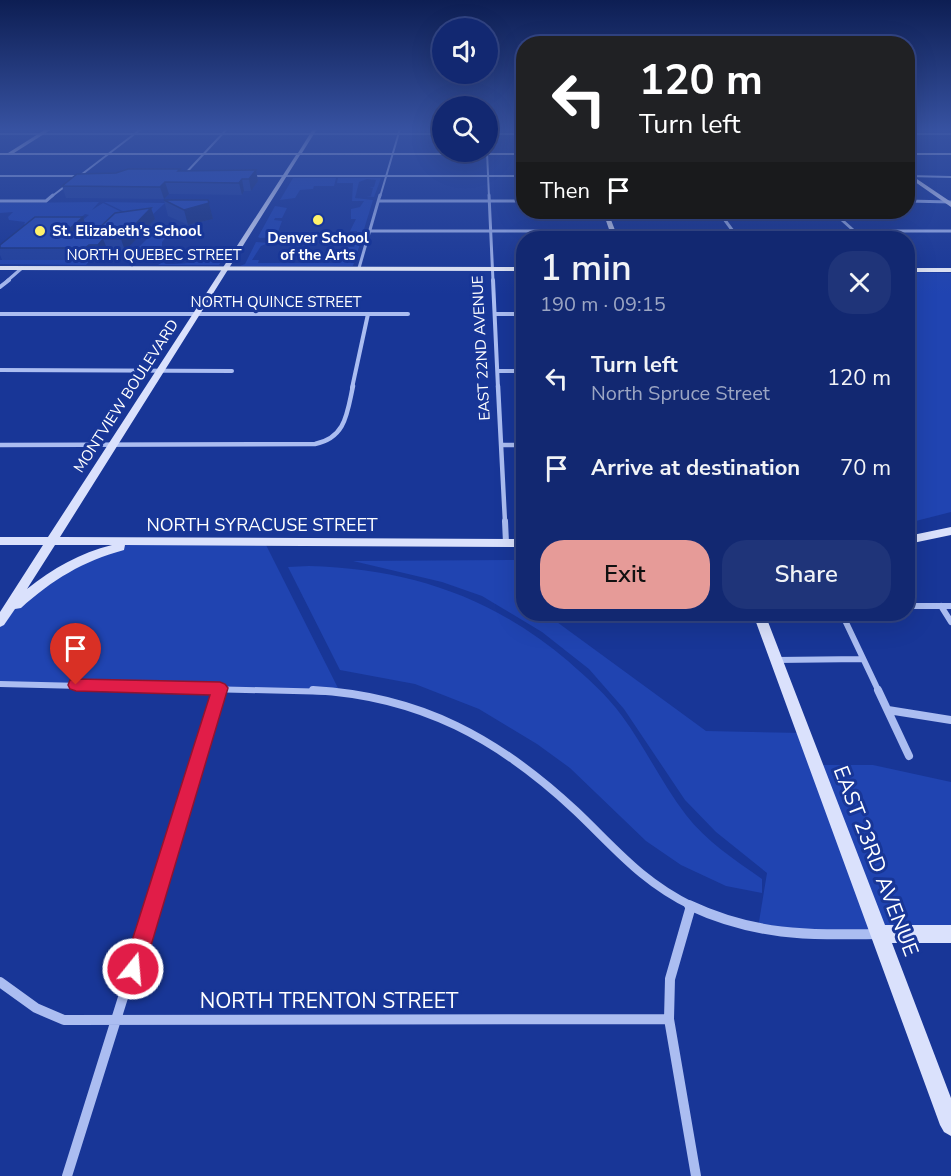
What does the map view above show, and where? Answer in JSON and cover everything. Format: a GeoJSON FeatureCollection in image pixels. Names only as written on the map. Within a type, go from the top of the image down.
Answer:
{"type":"FeatureCollection","features":[{"type":"Feature","properties":{"kind":"main road","name":"NORTH QUEBEC STREET"},"geometry":{"type":"LineString","coordinates":[[0,268],[516,269]]}},
{"type":"Feature","properties":{"kind":"main road"},"geometry":{"type":"LineString","coordinates":[[915,270],[951,270]]}},
{"type":"Feature","properties":{"kind":"street"},"geometry":{"type":"LineString","coordinates":[[0,201],[46,201],[69,184]]}},
{"type":"Feature","properties":{"kind":"street","name":"MONTVIEW BOULEVARD"},"geometry":{"type":"LineString","coordinates":[[1,620],[280,184]]}},
{"type":"Feature","properties":{"kind":"street"},"geometry":{"type":"LineString","coordinates":[[359,268],[384,184]]}},
{"type":"Feature","properties":{"kind":"street","name":"EAST 22ND AVENUE"},"geometry":{"type":"LineString","coordinates":[[488,184],[506,543]]}},
{"type":"Feature","properties":{"kind":"street"},"geometry":{"type":"LineString","coordinates":[[920,184],[950,203]]}},
{"type":"Feature","properties":{"kind":"street"},"geometry":{"type":"LineString","coordinates":[[379,201],[516,201]]}},
{"type":"Feature","properties":{"kind":"street"},"geometry":{"type":"LineString","coordinates":[[915,201],[950,203]]}},
{"type":"Feature","properties":{"kind":"street"},"geometry":{"type":"LineString","coordinates":[[608,219],[612,231]]}},
{"type":"Feature","properties":{"kind":"street"},"geometry":{"type":"LineString","coordinates":[[724,219],[733,231]]}},
{"type":"Feature","properties":{"kind":"street"},"geometry":{"type":"LineString","coordinates":[[841,219],[854,231]]}},
{"type":"Feature","properties":{"kind":"street"},"geometry":{"type":"LineString","coordinates":[[370,231],[951,231]]}},
{"type":"Feature","properties":{"kind":"street"},"geometry":{"type":"LineString","coordinates":[[0,287],[22,268]]}},
{"type":"Feature","properties":{"kind":"street","name":"NORTH QUINCE STREET"},"geometry":{"type":"LineString","coordinates":[[0,314],[408,314]]}},
{"type":"Feature","properties":{"kind":"street"},"geometry":{"type":"LineString","coordinates":[[0,445],[309,445],[331,439],[344,426],[368,314]]}},
{"type":"Feature","properties":{"kind":"street"},"geometry":{"type":"LineString","coordinates":[[495,314],[516,314]]}},
{"type":"Feature","properties":{"kind":"street"},"geometry":{"type":"LineString","coordinates":[[0,370],[232,371]]}},
{"type":"Feature","properties":{"kind":"street"},"geometry":{"type":"LineString","coordinates":[[498,371],[516,371]]}},
{"type":"Feature","properties":{"kind":"street"},"geometry":{"type":"LineString","coordinates":[[501,445],[516,445]]}},
{"type":"Feature","properties":{"kind":"street"},"geometry":{"type":"LineString","coordinates":[[915,538],[947,530]]}},
{"type":"Feature","properties":{"kind":"street","name":"NORTH SYRACUSE STREET"},"geometry":{"type":"LineString","coordinates":[[0,541],[516,543]]}},
{"type":"Feature","properties":{"kind":"street"},"geometry":{"type":"LineString","coordinates":[[1,620],[40,583],[72,562],[100,552],[141,542]]}},
{"type":"Feature","properties":{"kind":"street"},"geometry":{"type":"LineString","coordinates":[[915,606],[951,606]]}},
{"type":"Feature","properties":{"kind":"street"},"geometry":{"type":"LineString","coordinates":[[941,606],[951,622]]}},
{"type":"Feature","properties":{"kind":"street","name":"EAST 23RD AVENUE"},"geometry":{"type":"LineString","coordinates":[[762,621],[951,1125]]}},
{"type":"Feature","properties":{"kind":"street"},"geometry":{"type":"LineString","coordinates":[[845,621],[909,756]]}},
{"type":"Feature","properties":{"kind":"street"},"geometry":{"type":"LineString","coordinates":[[776,660],[863,659]]}},
{"type":"Feature","properties":{"kind":"street"},"geometry":{"type":"LineString","coordinates":[[0,684],[289,689],[379,697],[423,711],[471,731],[513,758],[548,786],[619,856],[658,887],[691,906],[767,931],[803,935],[951,934]]}},
{"type":"Feature","properties":{"kind":"street"},"geometry":{"type":"LineString","coordinates":[[67,1176],[220,688]]}},
{"type":"Feature","properties":{"kind":"street"},"geometry":{"type":"LineString","coordinates":[[888,710],[951,720]]}},
{"type":"Feature","properties":{"kind":"street"},"geometry":{"type":"LineString","coordinates":[[691,906],[670,979],[669,1019],[696,1176]]}},
{"type":"Feature","properties":{"kind":"street","name":"NORTH TRENTON STREET"},"geometry":{"type":"LineString","coordinates":[[0,982],[36,1008],[64,1020],[669,1019]]}},
{"type":"Feature","properties":{"kind":"shaded area"},"geometry":{"type":"Polygon","coordinates":[[[290,184],[335,184],[334,186],[314,186],[313,189],[300,190],[295,198],[280,200],[290,184]]]}},
{"type":"Feature","properties":{"kind":"shaded area"},"geometry":{"type":"Polygon","coordinates":[[[353,184],[359,184],[355,198],[373,200],[361,239],[357,237],[357,231],[350,231],[356,219],[351,219],[351,209],[360,207],[364,201],[352,201],[353,184]]]}},
{"type":"Feature","properties":{"kind":"shaded area"},"geometry":{"type":"Polygon","coordinates":[[[375,184],[379,184],[374,197],[366,196],[371,196],[373,188],[369,188],[374,187],[375,184]]]}},
{"type":"Feature","properties":{"kind":"shaded area"},"geometry":{"type":"Polygon","coordinates":[[[99,202],[92,210],[103,203],[134,218],[111,226],[77,225],[89,215],[85,214],[72,225],[24,225],[25,222],[9,220],[8,217],[13,212],[0,213],[0,203],[99,202]]]}},
{"type":"Feature","properties":{"kind":"shaded area"},"geometry":{"type":"Polygon","coordinates":[[[104,202],[165,203],[150,217],[131,215],[104,202]]]}},
{"type":"Feature","properties":{"kind":"shaded area"},"geometry":{"type":"Polygon","coordinates":[[[275,206],[287,208],[282,218],[274,220],[282,221],[276,237],[258,237],[275,206]]]}},
{"type":"Feature","properties":{"kind":"shaded area"},"geometry":{"type":"Polygon","coordinates":[[[164,228],[171,231],[162,242],[162,248],[132,254],[155,231],[164,228]]]}},
{"type":"Feature","properties":{"kind":"shaded area"},"geometry":{"type":"Polygon","coordinates":[[[256,242],[268,243],[261,246],[252,260],[259,260],[258,263],[336,263],[337,260],[342,260],[346,247],[354,247],[356,243],[360,244],[353,266],[240,266],[245,264],[256,242]]]}},
{"type":"Feature","properties":{"kind":"shaded area"},"geometry":{"type":"Polygon","coordinates":[[[222,248],[230,248],[219,265],[158,265],[163,262],[180,264],[204,260],[222,248]]]}},
{"type":"Feature","properties":{"kind":"shaded area"},"geometry":{"type":"Polygon","coordinates":[[[0,260],[90,260],[86,265],[0,264],[0,260]]]}},
{"type":"Feature","properties":{"kind":"shaded area"},"geometry":{"type":"Polygon","coordinates":[[[915,272],[951,273],[951,512],[915,521],[915,272]]]}},
{"type":"Feature","properties":{"kind":"shaded area"},"geometry":{"type":"Polygon","coordinates":[[[141,542],[265,543],[340,692],[0,684],[0,622],[40,583],[116,547],[141,542]]]}},
{"type":"Feature","properties":{"kind":"shaded area"},"geometry":{"type":"Polygon","coordinates":[[[516,560],[516,616],[482,596],[442,582],[353,561],[516,560]]]}},
{"type":"Feature","properties":{"kind":"shaded area"},"geometry":{"type":"Polygon","coordinates":[[[309,566],[381,573],[447,590],[479,603],[539,638],[568,661],[610,701],[686,815],[712,842],[762,879],[762,893],[726,886],[681,865],[646,841],[570,768],[537,744],[479,709],[415,684],[340,670],[288,567],[309,566]]]}},
{"type":"Feature","properties":{"kind":"shaded area"},"geometry":{"type":"Polygon","coordinates":[[[524,621],[556,621],[706,731],[803,733],[816,765],[873,765],[951,782],[951,935],[758,928],[767,873],[716,832],[685,800],[624,709],[589,669],[542,632],[524,621]]]}},
{"type":"Feature","properties":{"kind":"building"},"geometry":{"type":"Polygon","coordinates":[[[65,184],[163,184],[160,187],[62,186],[65,184]]]}},
{"type":"Feature","properties":{"kind":"building"},"geometry":{"type":"Polygon","coordinates":[[[164,200],[208,200],[209,203],[184,210],[164,200]]]}},
{"type":"Feature","properties":{"kind":"building"},"geometry":{"type":"Polygon","coordinates":[[[151,208],[121,239],[103,239],[98,245],[89,245],[85,248],[0,248],[0,245],[35,217],[83,217],[67,231],[98,229],[115,213],[151,208]]]}},
{"type":"Feature","properties":{"kind":"place","name":"Denver School of the Arts"},"geometry":{"type":"Point","coordinates":[318,220]}},
{"type":"Feature","properties":{"kind":"place","name":"St. Elizabeth’s School"},"geometry":{"type":"Point","coordinates":[40,231]}},
{"type":"Feature","properties":{"kind":"route"},"geometry":{"type":"LineString","coordinates":[[76,685],[220,688],[133,969]]}}]}
